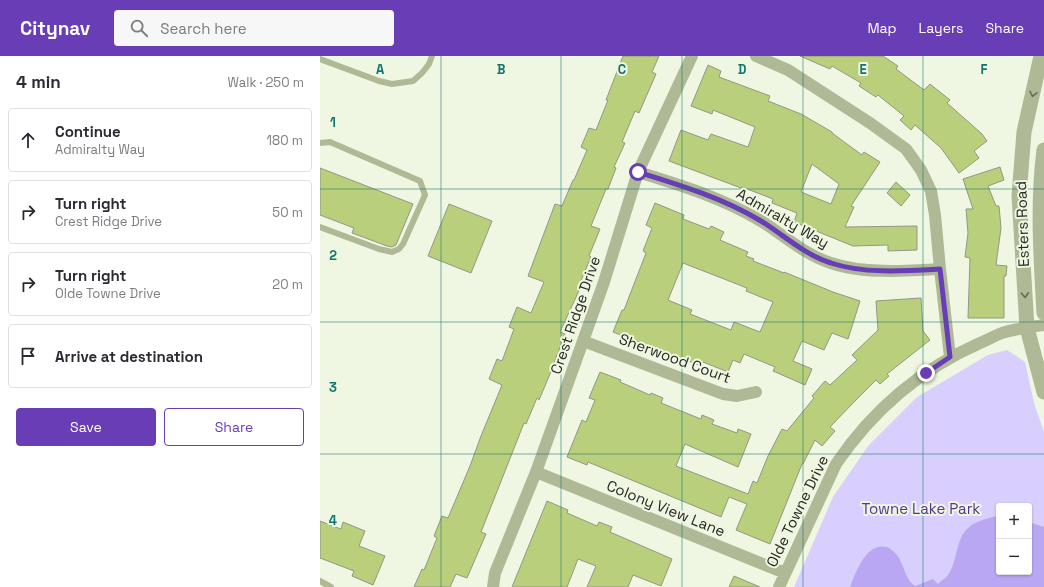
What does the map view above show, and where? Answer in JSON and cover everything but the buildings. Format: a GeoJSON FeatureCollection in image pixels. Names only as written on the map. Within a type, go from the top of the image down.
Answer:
{"type":"FeatureCollection","features":[{"type":"Feature","properties":{"kind":"street","name":"Crest Ridge Drive"},"geometry":{"type":"LineString","coordinates":[[493,587],[495,573],[536,472],[604,282],[638,172],[692,56]]}},
{"type":"Feature","properties":{"kind":"street"},"geometry":{"type":"LineString","coordinates":[[756,56],[788,70],[870,122],[906,149],[921,170],[931,190],[936,215],[940,269],[950,357]]}},
{"type":"Feature","properties":{"kind":"street","name":"Esters Road"},"geometry":{"type":"LineString","coordinates":[[1041,56],[1024,132],[1019,196],[1027,328],[1044,392]]}},
{"type":"Feature","properties":{"kind":"street","name":"Esters Road"},"geometry":{"type":"LineString","coordinates":[[1044,150],[1040,178],[1041,259],[1044,313]]}},
{"type":"Feature","properties":{"kind":"street","name":"Admiralty Way"},"geometry":{"type":"LineString","coordinates":[[638,172],[690,188],[730,204],[762,222],[792,244],[819,259],[832,264],[877,270],[900,271],[940,269]]}},
{"type":"Feature","properties":{"kind":"street","name":"Olde Towne Drive"},"geometry":{"type":"LineString","coordinates":[[779,587],[830,475],[847,448],[873,418],[894,397],[950,357],[1002,333],[1044,325]]}},
{"type":"Feature","properties":{"kind":"street","name":"Sherwood Court"},"geometry":{"type":"LineString","coordinates":[[583,342],[723,394],[737,396],[756,392]]}},
{"type":"Feature","properties":{"kind":"street","name":"Colony View Lane"},"geometry":{"type":"LineString","coordinates":[[536,472],[785,573]]}},
{"type":"Feature","properties":{"kind":"lane"},"geometry":{"type":"LineString","coordinates":[[320,59],[392,84],[413,81],[429,64],[432,56]]}},
{"type":"Feature","properties":{"kind":"lane"},"geometry":{"type":"LineString","coordinates":[[320,143],[330,142],[420,180],[425,195],[399,250],[392,252],[379,249],[320,227]]}},
{"type":"Feature","properties":{"kind":"lane"},"geometry":{"type":"LineString","coordinates":[[320,581],[331,587]]}},
{"type":"Feature","properties":{"kind":"green space","name":"Towne Lake Park"},"geometry":{"type":"Polygon","coordinates":[[[1007,350],[1025,362],[1034,403],[1044,432],[1044,587],[794,587],[833,497],[868,446],[917,397],[988,355],[1007,350]]]}},
{"type":"Feature","properties":{"kind":"shaded area"},"geometry":{"type":"Polygon","coordinates":[[[996,516],[996,575],[1032,575],[1032,523],[1044,527],[1044,587],[850,587],[863,560],[873,549],[880,547],[887,547],[896,554],[902,563],[908,578],[915,586],[933,579],[938,584],[947,576],[954,564],[958,545],[963,534],[970,526],[996,516]]]}},
{"type":"Feature","properties":{"kind":"route"},"geometry":{"type":"LineString","coordinates":[[638,172],[690,188],[730,204],[762,222],[792,244],[819,259],[832,264],[877,270],[900,271],[940,269],[950,357],[926,373]]}}]}
